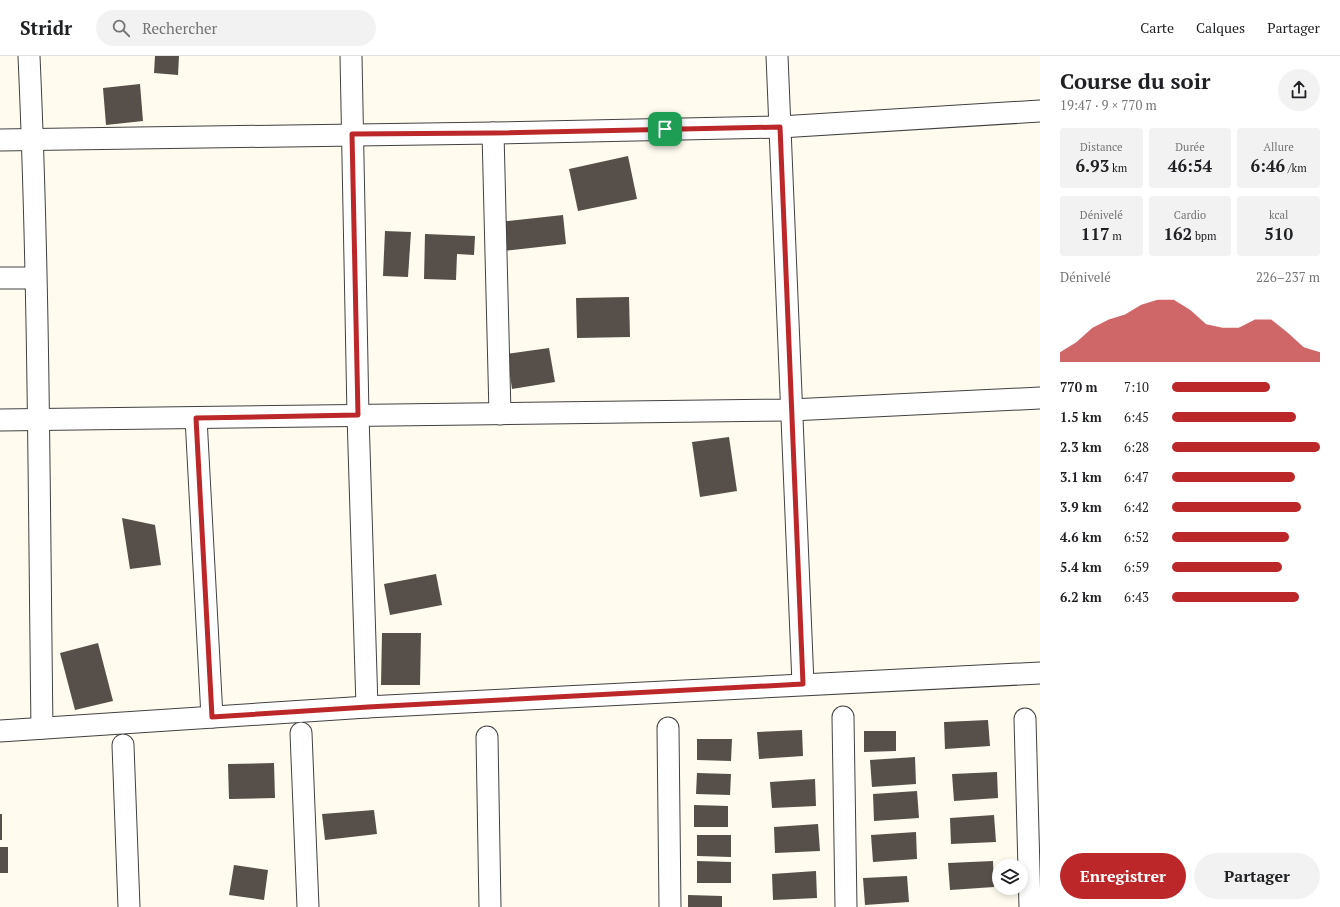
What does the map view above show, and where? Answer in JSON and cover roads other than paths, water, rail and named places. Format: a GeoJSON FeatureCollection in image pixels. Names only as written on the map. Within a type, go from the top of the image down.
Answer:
{"type":"FeatureCollection","features":[{"type":"Feature","properties":{"kind":"street"},"geometry":{"type":"LineString","coordinates":[[29,56],[33,140],[42,728]]}},
{"type":"Feature","properties":{"kind":"street"},"geometry":{"type":"LineString","coordinates":[[351,56],[358,415],[368,707]]}},
{"type":"Feature","properties":{"kind":"street"},"geometry":{"type":"LineString","coordinates":[[777,56],[803,684]]}},
{"type":"Feature","properties":{"kind":"street"},"geometry":{"type":"LineString","coordinates":[[0,140],[493,133],[780,127],[1040,111]]}},
{"type":"Feature","properties":{"kind":"street"},"geometry":{"type":"LineString","coordinates":[[493,133],[500,414]]}},
{"type":"Feature","properties":{"kind":"street"},"geometry":{"type":"LineString","coordinates":[[0,278],[35,278]]}},
{"type":"Feature","properties":{"kind":"street"},"geometry":{"type":"LineString","coordinates":[[0,420],[791,410],[1040,398]]}},
{"type":"Feature","properties":{"kind":"street"},"geometry":{"type":"LineString","coordinates":[[196,418],[212,717]]}},
{"type":"Feature","properties":{"kind":"street"},"geometry":{"type":"LineString","coordinates":[[0,731],[368,707],[1040,673]]}},
{"type":"Feature","properties":{"kind":"street"},"geometry":{"type":"LineString","coordinates":[[844,717],[846,907]]}},
{"type":"Feature","properties":{"kind":"street"},"geometry":{"type":"LineString","coordinates":[[1025,719],[1030,907]]}},
{"type":"Feature","properties":{"kind":"street"},"geometry":{"type":"LineString","coordinates":[[668,728],[670,907]]}},
{"type":"Feature","properties":{"kind":"street"},"geometry":{"type":"LineString","coordinates":[[301,733],[308,907]]}},
{"type":"Feature","properties":{"kind":"street"},"geometry":{"type":"LineString","coordinates":[[486,737],[490,907]]}},
{"type":"Feature","properties":{"kind":"street"},"geometry":{"type":"LineString","coordinates":[[123,745],[129,907]]}}]}
